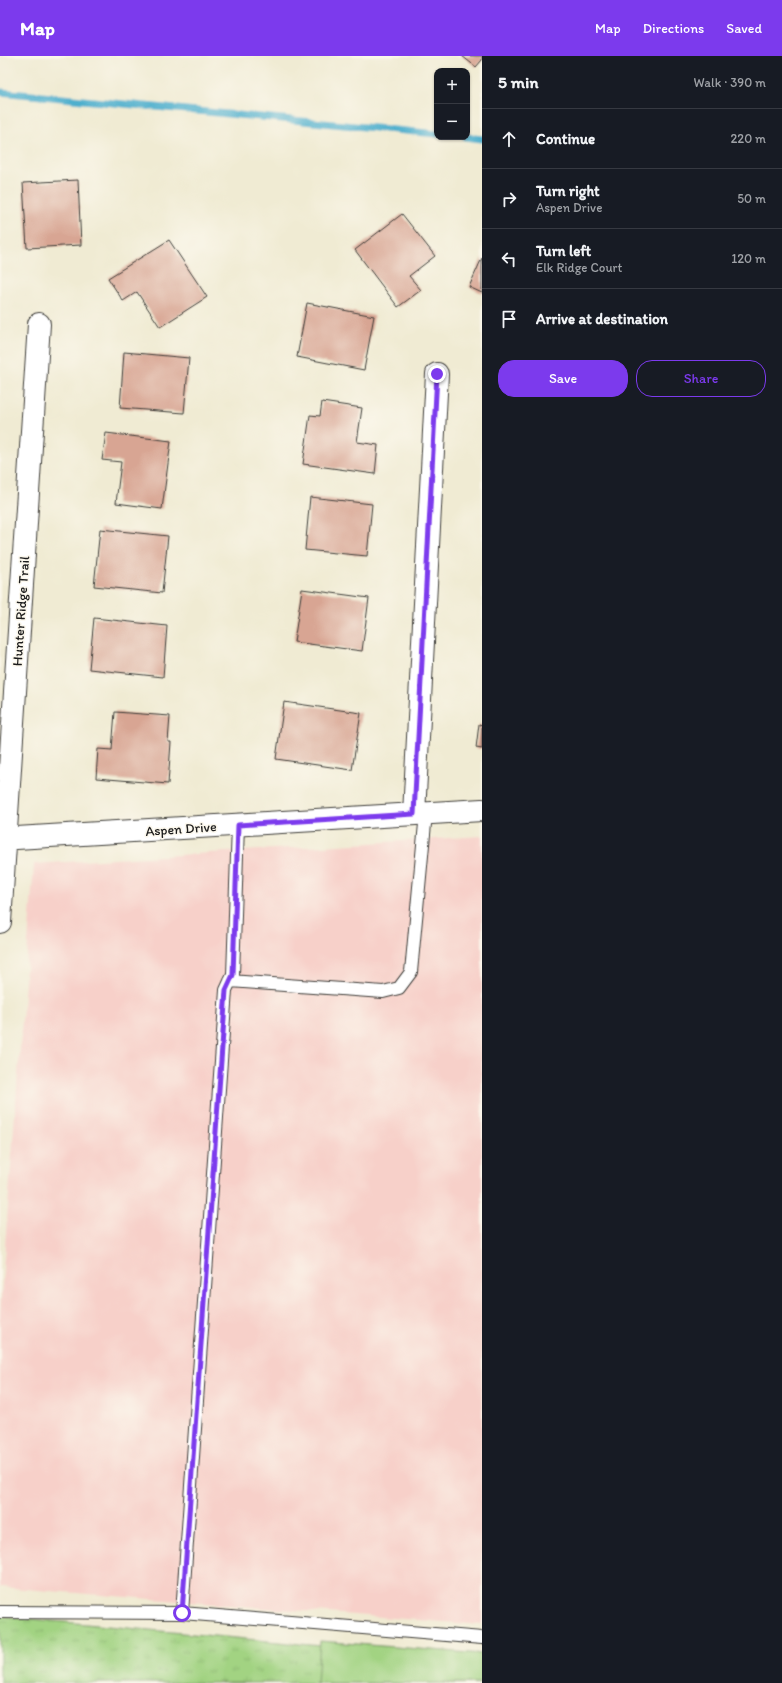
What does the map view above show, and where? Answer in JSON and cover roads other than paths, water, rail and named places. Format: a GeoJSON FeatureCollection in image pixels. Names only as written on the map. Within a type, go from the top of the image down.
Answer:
{"type":"FeatureCollection","features":[{"type":"Feature","properties":{"kind":"street","name":"Hunter Ridge Trail"},"geometry":{"type":"LineString","coordinates":[[0,922],[3,840],[39,324]]}},
{"type":"Feature","properties":{"kind":"street"},"geometry":{"type":"LineString","coordinates":[[420,814],[437,374]]}},
{"type":"Feature","properties":{"kind":"street","name":"Aspen Drive"},"geometry":{"type":"LineString","coordinates":[[3,840],[482,810]]}},
{"type":"Feature","properties":{"kind":"lane"},"geometry":{"type":"LineString","coordinates":[[230,981],[383,992],[399,988],[411,972],[420,814]]}},
{"type":"Feature","properties":{"kind":"lane"},"geometry":{"type":"LineString","coordinates":[[182,1613],[226,990],[233,975],[238,825]]}},
{"type":"Feature","properties":{"kind":"lane"},"geometry":{"type":"LineString","coordinates":[[0,1612],[182,1613],[482,1638]]}},
{"type":"Feature","properties":{"kind":"waterway"},"geometry":{"type":"LineString","coordinates":[[0,92],[434,134]]}},
{"type":"Feature","properties":{"kind":"waterway"},"geometry":{"type":"LineString","coordinates":[[470,138],[482,139]]}}]}
